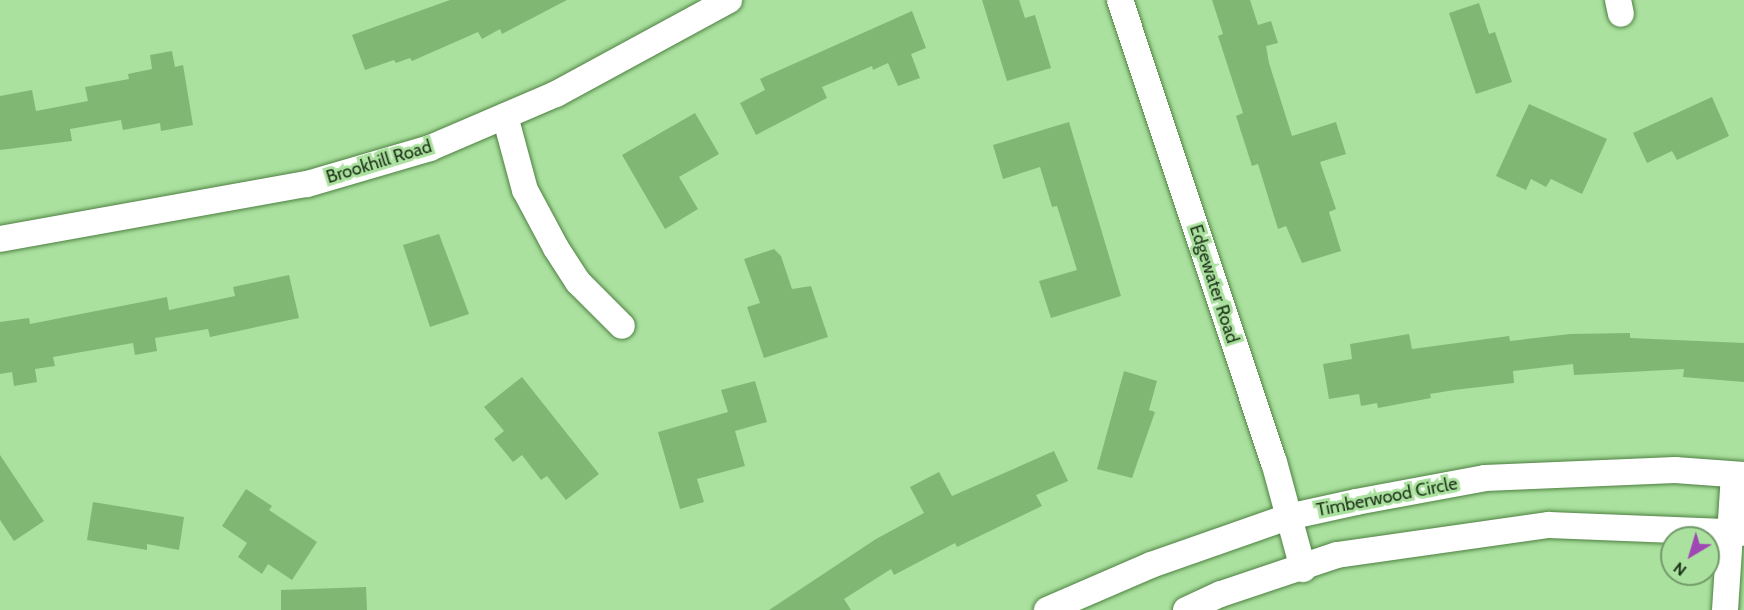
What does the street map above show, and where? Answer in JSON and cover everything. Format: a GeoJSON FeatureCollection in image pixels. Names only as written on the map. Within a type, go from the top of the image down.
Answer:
{"type":"FeatureCollection","features":[{"type":"Feature","properties":{"kind":"street","name":"Brookhill Road"},"geometry":{"type":"LineString","coordinates":[[0,239],[307,184],[430,148],[556,94],[692,8],[729,0]]}},
{"type":"Feature","properties":{"kind":"street","name":"Edgewater Road"},"geometry":{"type":"LineString","coordinates":[[1120,0],[1274,462],[1303,569]]}},
{"type":"Feature","properties":{"kind":"street"},"geometry":{"type":"LineString","coordinates":[[505,116],[525,190],[556,248],[578,282],[622,326]]}},
{"type":"Feature","properties":{"kind":"street","name":"Timberwood Circle"},"geometry":{"type":"LineString","coordinates":[[1047,610],[1150,565],[1288,518],[1485,478],[1675,470],[1739,475]]}},
{"type":"Feature","properties":{"kind":"street"},"geometry":{"type":"LineString","coordinates":[[1725,610],[1738,533],[1739,475]]}},
{"type":"Feature","properties":{"kind":"street"},"geometry":{"type":"LineString","coordinates":[[1186,610],[1221,594],[1303,569],[1337,555],[1549,525],[1738,533]]}},
{"type":"Feature","properties":{"kind":"building"},"geometry":{"type":"Polygon","coordinates":[[[450,0],[567,0],[502,34],[500,29],[482,39],[478,32],[412,61],[410,58],[396,63],[394,60],[365,70],[352,35],[450,0]]]}},
{"type":"Feature","properties":{"kind":"building"},"geometry":{"type":"Polygon","coordinates":[[[982,0],[1019,0],[1025,18],[1035,15],[1051,68],[1007,81],[982,0]]]}},
{"type":"Feature","properties":{"kind":"building"},"geometry":{"type":"Polygon","coordinates":[[[1212,0],[1250,0],[1258,25],[1271,21],[1278,43],[1266,46],[1269,63],[1292,136],[1336,122],[1346,154],[1320,162],[1336,209],[1329,212],[1341,251],[1302,263],[1286,226],[1278,229],[1258,164],[1252,166],[1236,116],[1243,113],[1218,36],[1223,34],[1212,0]]]}},
{"type":"Feature","properties":{"kind":"building"},"geometry":{"type":"Polygon","coordinates":[[[1479,3],[1489,34],[1495,32],[1512,82],[1476,94],[1449,13],[1479,3]]]}},
{"type":"Feature","properties":{"kind":"building"},"geometry":{"type":"Polygon","coordinates":[[[912,11],[926,48],[911,54],[920,78],[898,86],[888,63],[873,70],[872,66],[822,87],[827,98],[756,135],[740,103],[765,90],[760,79],[912,11]]]}},
{"type":"Feature","properties":{"kind":"building"},"geometry":{"type":"Polygon","coordinates":[[[172,51],[175,67],[183,65],[193,125],[161,131],[160,123],[123,130],[121,120],[70,129],[72,141],[0,150],[0,96],[32,90],[36,111],[88,101],[85,87],[129,79],[128,74],[152,69],[150,55],[172,51]]]}},
{"type":"Feature","properties":{"kind":"building"},"geometry":{"type":"Polygon","coordinates":[[[1712,97],[1729,136],[1677,160],[1672,151],[1647,163],[1633,133],[1712,97]]]}},
{"type":"Feature","properties":{"kind":"building"},"geometry":{"type":"Polygon","coordinates":[[[1529,104],[1607,139],[1582,194],[1551,179],[1546,187],[1531,179],[1526,190],[1496,176],[1529,104]]]}},
{"type":"Feature","properties":{"kind":"building"},"geometry":{"type":"Polygon","coordinates":[[[695,113],[719,154],[679,177],[698,209],[665,229],[622,155],[695,113]]]}},
{"type":"Feature","properties":{"kind":"building"},"geometry":{"type":"Polygon","coordinates":[[[1069,122],[1121,296],[1051,318],[1039,281],[1077,270],[1057,206],[1052,207],[1040,167],[1003,179],[993,145],[1069,122]]]}},
{"type":"Feature","properties":{"kind":"building"},"geometry":{"type":"Polygon","coordinates":[[[439,234],[469,314],[430,327],[403,245],[439,234]]]}},
{"type":"Feature","properties":{"kind":"building"},"geometry":{"type":"Polygon","coordinates":[[[774,249],[781,256],[792,289],[811,286],[828,337],[764,358],[747,307],[760,303],[744,259],[774,249]]]}},
{"type":"Feature","properties":{"kind":"building"},"geometry":{"type":"Polygon","coordinates":[[[289,275],[299,318],[210,337],[208,329],[155,338],[157,351],[135,355],[133,343],[53,357],[55,366],[35,369],[37,382],[14,386],[12,372],[0,374],[0,322],[29,318],[30,324],[167,297],[169,310],[235,296],[233,287],[289,275]]]}},
{"type":"Feature","properties":{"kind":"building"},"geometry":{"type":"Polygon","coordinates":[[[1630,333],[1630,338],[1744,343],[1744,382],[1683,377],[1684,369],[1574,375],[1573,364],[1513,371],[1514,383],[1430,394],[1431,398],[1378,408],[1377,403],[1361,406],[1359,394],[1329,399],[1323,364],[1352,359],[1350,344],[1409,334],[1412,349],[1509,336],[1510,341],[1570,334],[1630,333]]]}},
{"type":"Feature","properties":{"kind":"building"},"geometry":{"type":"Polygon","coordinates":[[[1124,371],[1157,381],[1149,410],[1155,412],[1132,478],[1097,469],[1124,371]]]}},
{"type":"Feature","properties":{"kind":"building"},"geometry":{"type":"Polygon","coordinates":[[[522,377],[599,474],[566,500],[547,476],[541,480],[522,455],[513,462],[494,439],[504,431],[484,407],[522,377]]]}},
{"type":"Feature","properties":{"kind":"building"},"geometry":{"type":"Polygon","coordinates":[[[755,381],[767,422],[735,431],[745,466],[697,479],[704,502],[680,509],[658,432],[728,412],[721,390],[755,381]]]}},
{"type":"Feature","properties":{"kind":"building"},"geometry":{"type":"Polygon","coordinates":[[[1054,451],[1068,481],[1036,495],[1042,506],[957,547],[955,543],[894,575],[891,569],[844,599],[851,610],[769,610],[876,539],[924,513],[910,487],[939,472],[952,496],[1054,451]]]}},
{"type":"Feature","properties":{"kind":"building"},"geometry":{"type":"Polygon","coordinates":[[[0,455],[44,521],[14,541],[0,520],[0,455]]]}},
{"type":"Feature","properties":{"kind":"building"},"geometry":{"type":"Polygon","coordinates":[[[246,489],[272,506],[269,510],[317,542],[292,580],[268,564],[262,574],[238,557],[247,543],[222,526],[246,489]]]}},
{"type":"Feature","properties":{"kind":"building"},"geometry":{"type":"Polygon","coordinates":[[[93,502],[184,517],[179,550],[147,544],[147,550],[87,540],[93,502]]]}},
{"type":"Feature","properties":{"kind":"building"},"geometry":{"type":"Polygon","coordinates":[[[366,587],[367,610],[281,610],[281,590],[366,587]]]}}]}
